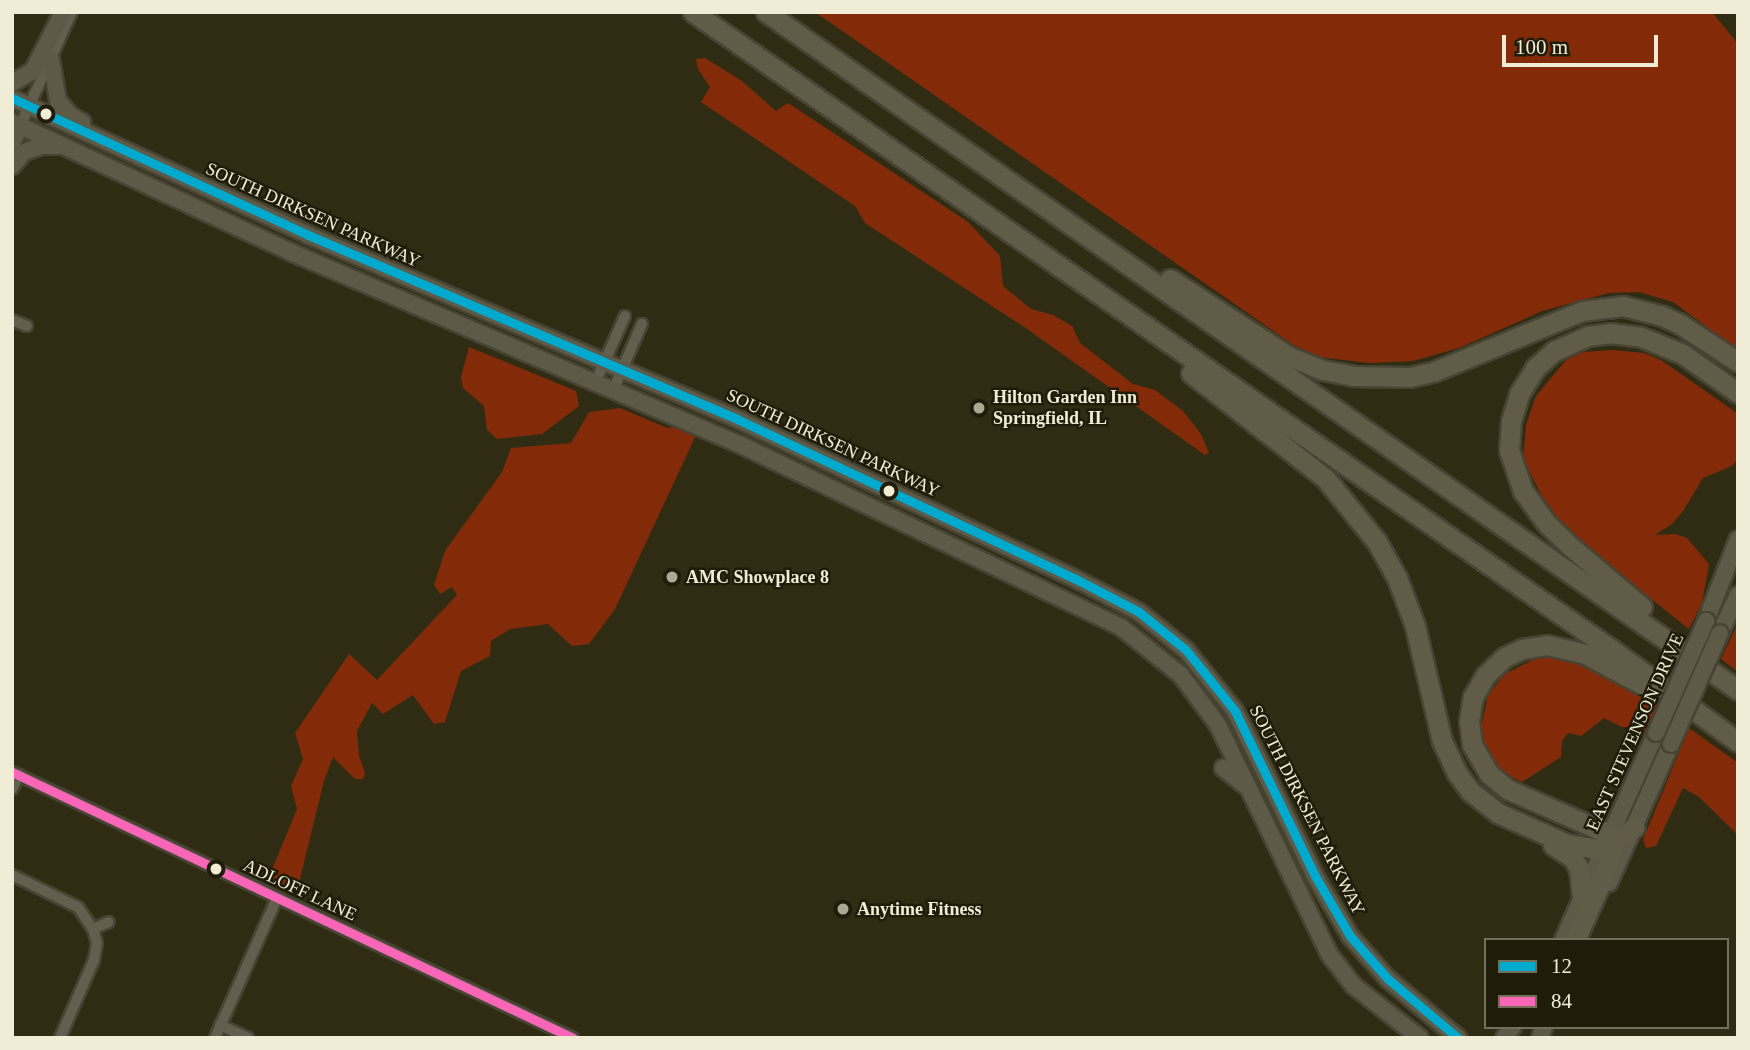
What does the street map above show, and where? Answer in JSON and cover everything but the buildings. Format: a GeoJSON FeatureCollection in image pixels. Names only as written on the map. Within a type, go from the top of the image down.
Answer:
{"type":"FeatureCollection","features":[{"type":"Feature","properties":{"kind":"highway"},"geometry":{"type":"LineString","coordinates":[[693,12],[1611,649],[1738,742]]}},
{"type":"Feature","properties":{"kind":"highway"},"geometry":{"type":"LineString","coordinates":[[766,12],[1738,690]]}},
{"type":"Feature","properties":{"kind":"highway"},"geometry":{"type":"LineString","coordinates":[[1031,197],[1196,295],[1288,356],[1323,370],[1353,376],[1410,376],[1435,371],[1582,311],[1623,306],[1644,309],[1680,324],[1738,362]]}},
{"type":"Feature","properties":{"kind":"highway"},"geometry":{"type":"LineString","coordinates":[[1068,272],[1168,355],[1283,442],[1326,479],[1356,513],[1388,561],[1407,601],[1424,659],[1442,752],[1454,778],[1474,803],[1492,816],[1565,850],[1579,869],[1582,896]]}},
{"type":"Feature","properties":{"kind":"highway"},"geometry":{"type":"LineString","coordinates":[[1738,393],[1684,354],[1641,337],[1610,333],[1587,337],[1554,351],[1535,368],[1519,394],[1509,437],[1512,463],[1533,506],[1570,546],[1661,623],[1738,679]]}},
{"type":"Feature","properties":{"kind":"highway"},"geometry":{"type":"LineString","coordinates":[[1666,347],[1679,360],[1738,400]]}},
{"type":"Feature","properties":{"kind":"highway"},"geometry":{"type":"LineString","coordinates":[[1608,843],[1507,789],[1481,765],[1470,733],[1470,709],[1476,689],[1505,657],[1522,649],[1547,645],[1585,654],[1649,689],[1738,752]]}},
{"type":"Feature","properties":{"kind":"highway"},"geometry":{"type":"LineString","coordinates":[[1442,741],[1462,781],[1486,806],[1567,844],[1608,843],[1635,827]]}},
{"type":"Feature","properties":{"kind":"highway"},"geometry":{"type":"LineString","coordinates":[[1567,938],[1605,874],[1608,843]]}},
{"type":"Feature","properties":{"kind":"main road"},"geometry":{"type":"LineString","coordinates":[[12,83],[33,71],[63,12]]}},
{"type":"Feature","properties":{"kind":"main road"},"geometry":{"type":"LineString","coordinates":[[51,59],[56,97],[63,110],[118,139],[143,160]]}},
{"type":"Feature","properties":{"kind":"main road","name":"SOUTH DIRKSEN PARKWAY"},"geometry":{"type":"LineString","coordinates":[[12,98],[307,235],[623,368],[1109,595],[1161,628],[1202,668],[1235,711],[1315,876],[1350,936],[1388,979],[1458,1038]]}},
{"type":"Feature","properties":{"kind":"main road"},"geometry":{"type":"LineString","coordinates":[[12,143],[16,124],[293,253],[614,388],[838,490],[1121,627],[1167,662],[1201,699],[1231,749],[1329,954],[1354,986],[1371,1002],[1420,1038]]}},
{"type":"Feature","properties":{"kind":"main road"},"geometry":{"type":"LineString","coordinates":[[12,166],[24,152],[41,146],[62,146]]}},
{"type":"Feature","properties":{"kind":"main road","name":"EAST STEVENSON DRIVE"},"geometry":{"type":"LineString","coordinates":[[1566,938],[1582,896],[1706,621],[1738,539]]}},
{"type":"Feature","properties":{"kind":"main road"},"geometry":{"type":"LineString","coordinates":[[1585,938],[1738,595]]}},
{"type":"Feature","properties":{"kind":"main road"},"geometry":{"type":"LineString","coordinates":[[1223,768],[1251,792]]}},
{"type":"Feature","properties":{"kind":"main road"},"geometry":{"type":"LineString","coordinates":[[1371,1002],[1388,1023],[1406,1038]]}},
{"type":"Feature","properties":{"kind":"street"},"geometry":{"type":"LineString","coordinates":[[16,124],[29,106],[72,12]]}},
{"type":"Feature","properties":{"kind":"street"},"geometry":{"type":"LineString","coordinates":[[596,381],[625,316]]}},
{"type":"Feature","properties":{"kind":"street"},"geometry":{"type":"LineString","coordinates":[[12,320],[27,326]]}},
{"type":"Feature","properties":{"kind":"street"},"geometry":{"type":"LineString","coordinates":[[614,388],[642,324]]}},
{"type":"Feature","properties":{"kind":"street"},"geometry":{"type":"LineString","coordinates":[[12,789],[15,774]]}},
{"type":"Feature","properties":{"kind":"street","name":"ADLOFF LANE"},"geometry":{"type":"LineString","coordinates":[[15,774],[573,1038]]}},
{"type":"Feature","properties":{"kind":"street"},"geometry":{"type":"LineString","coordinates":[[12,875],[78,907],[93,929],[97,943],[94,960],[60,1038]]}},
{"type":"Feature","properties":{"kind":"street"},"geometry":{"type":"LineString","coordinates":[[215,1038],[277,898]]}},
{"type":"Feature","properties":{"kind":"street"},"geometry":{"type":"LineString","coordinates":[[93,929],[109,922]]}},
{"type":"Feature","properties":{"kind":"street"},"geometry":{"type":"LineString","coordinates":[[220,1025],[248,1038]]}},
{"type":"Feature","properties":{"kind":"shaded area"},"geometry":{"type":"Polygon","coordinates":[[[815,12],[1712,12],[1738,44],[1738,350],[1673,302],[1639,292],[1609,293],[1542,311],[1459,348],[1413,361],[1369,363],[1319,357],[1292,344],[815,12]]]}},
{"type":"Feature","properties":{"kind":"shaded area"},"geometry":{"type":"Polygon","coordinates":[[[705,58],[742,81],[776,111],[788,103],[968,222],[1000,256],[1003,286],[1031,309],[1053,315],[1072,326],[1080,343],[1133,384],[1155,390],[1183,411],[1201,434],[1209,453],[1205,455],[1027,329],[865,223],[855,206],[701,102],[710,87],[698,69],[696,59],[705,58]]]}},
{"type":"Feature","properties":{"kind":"shaded area"},"geometry":{"type":"Polygon","coordinates":[[[469,347],[576,391],[579,406],[542,434],[497,439],[487,430],[484,406],[463,388],[461,377],[469,347]]]}},
{"type":"Feature","properties":{"kind":"shaded area"},"geometry":{"type":"Polygon","coordinates":[[[1613,350],[1644,353],[1661,360],[1738,414],[1738,459],[1732,466],[1703,478],[1683,511],[1672,524],[1655,535],[1675,534],[1687,538],[1709,564],[1702,603],[1689,629],[1571,535],[1543,498],[1523,459],[1526,425],[1536,396],[1566,360],[1583,352],[1613,350]]]}},
{"type":"Feature","properties":{"kind":"shaded area"},"geometry":{"type":"Polygon","coordinates":[[[620,408],[667,428],[680,426],[697,433],[615,609],[589,644],[572,646],[548,624],[510,629],[491,641],[490,656],[461,671],[445,722],[434,724],[413,695],[383,714],[372,703],[357,731],[359,756],[365,773],[363,779],[355,779],[333,757],[324,781],[297,891],[269,877],[297,809],[291,786],[303,759],[295,733],[349,654],[377,680],[457,595],[452,587],[440,594],[434,585],[445,551],[502,472],[511,448],[571,443],[589,412],[620,408]]]}},
{"type":"Feature","properties":{"kind":"shaded area"},"geometry":{"type":"Polygon","coordinates":[[[1738,623],[1738,672],[1721,659],[1738,623]]]}},
{"type":"Feature","properties":{"kind":"shaded area"},"geometry":{"type":"Polygon","coordinates":[[[1542,655],[1593,668],[1657,705],[1642,737],[1604,718],[1581,736],[1568,733],[1562,741],[1561,757],[1522,782],[1500,771],[1488,755],[1480,732],[1488,695],[1505,674],[1542,655]]]}},
{"type":"Feature","properties":{"kind":"shaded area"},"geometry":{"type":"Polygon","coordinates":[[[1689,728],[1738,763],[1738,835],[1699,797],[1683,788],[1656,846],[1646,848],[1643,840],[1689,728]]]}},
{"type":"Feature","properties":{"kind":"transit line","name":"12"},"geometry":{"type":"LineString","coordinates":[[12,98],[308,235],[737,419],[1074,578],[1139,612],[1186,650],[1235,711],[1315,876],[1350,936],[1388,979],[1458,1038]]}},
{"type":"Feature","properties":{"kind":"transit line","name":"84"},"geometry":{"type":"LineString","coordinates":[[12,772],[573,1038]]}},
{"type":"Feature","properties":{"kind":"place","name":"Hilton Garden Inn Springfield, IL"},"geometry":{"type":"Point","coordinates":[979,408]}},
{"type":"Feature","properties":{"kind":"place","name":"AMC Showplace 8"},"geometry":{"type":"Point","coordinates":[672,577]}},
{"type":"Feature","properties":{"kind":"place","name":"Anytime Fitness"},"geometry":{"type":"Point","coordinates":[843,909]}}]}
